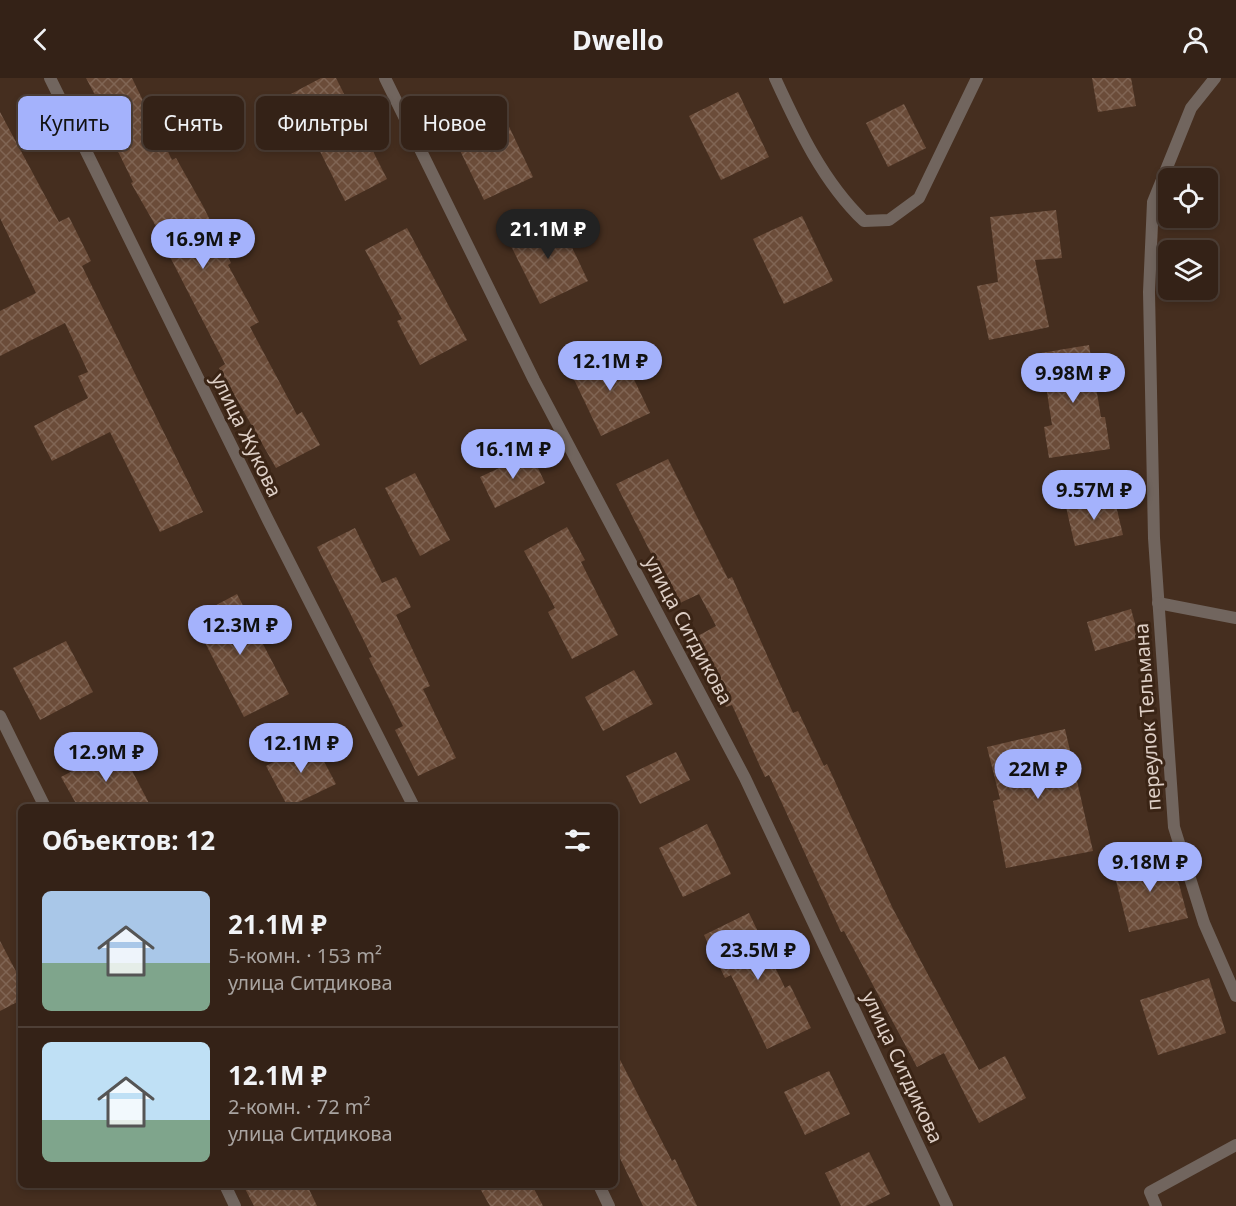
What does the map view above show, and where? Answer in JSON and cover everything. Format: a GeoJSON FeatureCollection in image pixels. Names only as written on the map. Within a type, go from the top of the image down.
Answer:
{"type":"FeatureCollection","features":[{"type":"Feature","properties":{"kind":"street","name":"улица Жукова"},"geometry":{"type":"LineString","coordinates":[[50,78],[258,500],[412,804]]}},
{"type":"Feature","properties":{"kind":"street","name":"улица Ситдикова"},"geometry":{"type":"LineString","coordinates":[[384,78],[534,380],[745,778],[947,1206]]}},
{"type":"Feature","properties":{"kind":"street"},"geometry":{"type":"LineString","coordinates":[[775,78],[801,135],[847,205],[864,221],[889,220],[919,198],[977,78]]}},
{"type":"Feature","properties":{"kind":"street","name":"переулок Тельмана"},"geometry":{"type":"LineString","coordinates":[[1215,78],[1191,108],[1153,202],[1149,292],[1154,538],[1174,827],[1204,923],[1236,996]]}},
{"type":"Feature","properties":{"kind":"street"},"geometry":{"type":"LineString","coordinates":[[1158,603],[1236,618]]}},
{"type":"Feature","properties":{"kind":"street"},"geometry":{"type":"LineString","coordinates":[[0,716],[44,804]]}},
{"type":"Feature","properties":{"kind":"street"},"geometry":{"type":"LineString","coordinates":[[1156,1206],[1150,1192],[1236,1145]]}},
{"type":"Feature","properties":{"kind":"street"},"geometry":{"type":"LineString","coordinates":[[226,1188],[235,1206]]}},
{"type":"Feature","properties":{"kind":"street"},"geometry":{"type":"LineString","coordinates":[[600,1188],[609,1206]]}},
{"type":"Feature","properties":{"kind":"building"},"geometry":{"type":"Polygon","coordinates":[[[86,78],[132,78],[143,101],[143,150],[167,150],[172,160],[176,158],[203,206],[231,263],[228,265],[259,322],[250,327],[297,415],[302,412],[320,445],[276,468],[219,368],[225,364],[167,251],[169,249],[131,183],[133,182],[117,150],[131,150],[131,96],[96,96],[86,78]]]}},
{"type":"Feature","properties":{"kind":"building"},"geometry":{"type":"Polygon","coordinates":[[[321,78],[336,78],[345,96],[292,96],[291,94],[321,78]]]}},
{"type":"Feature","properties":{"kind":"building"},"geometry":{"type":"Polygon","coordinates":[[[1092,78],[1131,78],[1136,106],[1098,112],[1092,78]]]}},
{"type":"Feature","properties":{"kind":"building"},"geometry":{"type":"Polygon","coordinates":[[[738,92],[769,157],[721,180],[689,116],[738,92]]]}},
{"type":"Feature","properties":{"kind":"building"},"geometry":{"type":"Polygon","coordinates":[[[904,104],[926,148],[888,167],[866,123],[904,104]]]}},
{"type":"Feature","properties":{"kind":"building"},"geometry":{"type":"Polygon","coordinates":[[[0,112],[18,146],[18,150],[20,150],[59,222],[69,217],[91,261],[82,266],[203,512],[160,532],[110,432],[52,461],[34,426],[88,398],[78,376],[88,372],[65,323],[0,356],[0,311],[36,293],[0,218],[0,112]]]}},
{"type":"Feature","properties":{"kind":"building"},"geometry":{"type":"Polygon","coordinates":[[[507,122],[533,177],[484,200],[460,150],[507,150],[507,122]]]}},
{"type":"Feature","properties":{"kind":"building"},"geometry":{"type":"Polygon","coordinates":[[[319,150],[372,150],[387,179],[345,201],[319,150]]]}},
{"type":"Feature","properties":{"kind":"building"},"geometry":{"type":"Polygon","coordinates":[[[1056,210],[1062,258],[1035,260],[1049,327],[989,340],[977,286],[998,282],[990,217],[1056,210]]]}},
{"type":"Feature","properties":{"kind":"building"},"geometry":{"type":"Polygon","coordinates":[[[557,216],[588,281],[540,304],[508,240],[557,216]]]}},
{"type":"Feature","properties":{"kind":"building"},"geometry":{"type":"Polygon","coordinates":[[[802,216],[833,281],[784,304],[753,239],[802,216]]]}},
{"type":"Feature","properties":{"kind":"building"},"geometry":{"type":"Polygon","coordinates":[[[407,228],[467,340],[420,365],[397,321],[402,319],[365,250],[407,228]]]}},
{"type":"Feature","properties":{"kind":"building"},"geometry":{"type":"Polygon","coordinates":[[[1089,345],[1101,417],[1105,417],[1110,449],[1049,458],[1044,427],[1052,425],[1041,353],[1089,345]]]}},
{"type":"Feature","properties":{"kind":"building"},"geometry":{"type":"Polygon","coordinates":[[[619,348],[650,413],[601,436],[570,371],[619,348]]]}},
{"type":"Feature","properties":{"kind":"building"},"geometry":{"type":"Polygon","coordinates":[[[531,453],[545,483],[495,508],[480,477],[531,453]]]}},
{"type":"Feature","properties":{"kind":"building"},"geometry":{"type":"Polygon","coordinates":[[[668,459],[728,579],[732,577],[793,713],[798,711],[824,766],[827,764],[893,909],[979,1070],[1005,1056],[1026,1098],[979,1123],[944,1053],[917,1067],[844,931],[841,932],[769,775],[765,777],[732,705],[726,707],[707,666],[709,665],[696,637],[716,626],[699,594],[680,603],[668,577],[664,579],[616,484],[668,459]]]}},
{"type":"Feature","properties":{"kind":"building"},"geometry":{"type":"Polygon","coordinates":[[[415,473],[450,540],[420,556],[385,488],[415,473]]]}},
{"type":"Feature","properties":{"kind":"building"},"geometry":{"type":"Polygon","coordinates":[[[1114,497],[1123,535],[1075,546],[1066,507],[1114,497]]]}},
{"type":"Feature","properties":{"kind":"building"},"geometry":{"type":"Polygon","coordinates":[[[567,527],[585,560],[581,562],[618,635],[572,659],[548,612],[555,608],[524,551],[567,527]]]}},
{"type":"Feature","properties":{"kind":"building"},"geometry":{"type":"Polygon","coordinates":[[[355,528],[382,583],[396,577],[411,607],[396,615],[430,686],[423,689],[456,758],[418,776],[395,730],[403,726],[369,658],[372,657],[317,547],[355,528]]]}},
{"type":"Feature","properties":{"kind":"building"},"geometry":{"type":"Polygon","coordinates":[[[237,594],[289,694],[244,717],[192,618],[237,594]]]}},
{"type":"Feature","properties":{"kind":"building"},"geometry":{"type":"Polygon","coordinates":[[[1131,609],[1139,638],[1095,651],[1087,622],[1131,609]]]}},
{"type":"Feature","properties":{"kind":"building"},"geometry":{"type":"Polygon","coordinates":[[[66,641],[93,692],[40,720],[13,668],[66,641]]]}},
{"type":"Feature","properties":{"kind":"building"},"geometry":{"type":"Polygon","coordinates":[[[634,670],[653,704],[603,731],[585,697],[634,670]]]}},
{"type":"Feature","properties":{"kind":"building"},"geometry":{"type":"Polygon","coordinates":[[[1065,729],[1093,851],[1006,868],[993,801],[1000,799],[987,747],[1065,729]]]}},
{"type":"Feature","properties":{"kind":"building"},"geometry":{"type":"Polygon","coordinates":[[[313,741],[336,784],[294,804],[286,804],[266,766],[313,741]]]}},
{"type":"Feature","properties":{"kind":"building"},"geometry":{"type":"Polygon","coordinates":[[[119,746],[149,804],[76,804],[61,777],[119,746]]]}},
{"type":"Feature","properties":{"kind":"building"},"geometry":{"type":"Polygon","coordinates":[[[676,752],[690,780],[640,804],[626,776],[676,752]]]}},
{"type":"Feature","properties":{"kind":"building"},"geometry":{"type":"Polygon","coordinates":[[[707,824],[731,874],[683,897],[659,848],[707,824]]]}},
{"type":"Feature","properties":{"kind":"building"},"geometry":{"type":"Polygon","coordinates":[[[1171,854],[1188,918],[1129,932],[1113,869],[1171,854]]]}},
{"type":"Feature","properties":{"kind":"building"},"geometry":{"type":"Polygon","coordinates":[[[749,913],[785,988],[790,985],[811,1028],[767,1049],[731,975],[725,978],[704,935],[749,913]]]}},
{"type":"Feature","properties":{"kind":"building"},"geometry":{"type":"Polygon","coordinates":[[[0,941],[18,975],[18,1002],[0,1011],[0,941]]]}},
{"type":"Feature","properties":{"kind":"building"},"geometry":{"type":"Polygon","coordinates":[[[1209,978],[1226,1033],[1158,1055],[1140,1000],[1209,978]]]}},
{"type":"Feature","properties":{"kind":"building"},"geometry":{"type":"Polygon","coordinates":[[[618,1056],[672,1161],[675,1159],[697,1206],[643,1206],[618,1154],[618,1056]]]}},
{"type":"Feature","properties":{"kind":"building"},"geometry":{"type":"Polygon","coordinates":[[[829,1071],[850,1114],[805,1135],[784,1092],[829,1071]]]}},
{"type":"Feature","properties":{"kind":"building"},"geometry":{"type":"Polygon","coordinates":[[[869,1152],[890,1194],[866,1206],[841,1206],[825,1173],[869,1152]]]}},
{"type":"Feature","properties":{"kind":"building"},"geometry":{"type":"Polygon","coordinates":[[[245,1188],[308,1188],[317,1206],[254,1206],[245,1188]]]}},
{"type":"Feature","properties":{"kind":"building"},"geometry":{"type":"Polygon","coordinates":[[[480,1188],[534,1188],[543,1206],[490,1206],[480,1188]]]}}]}
